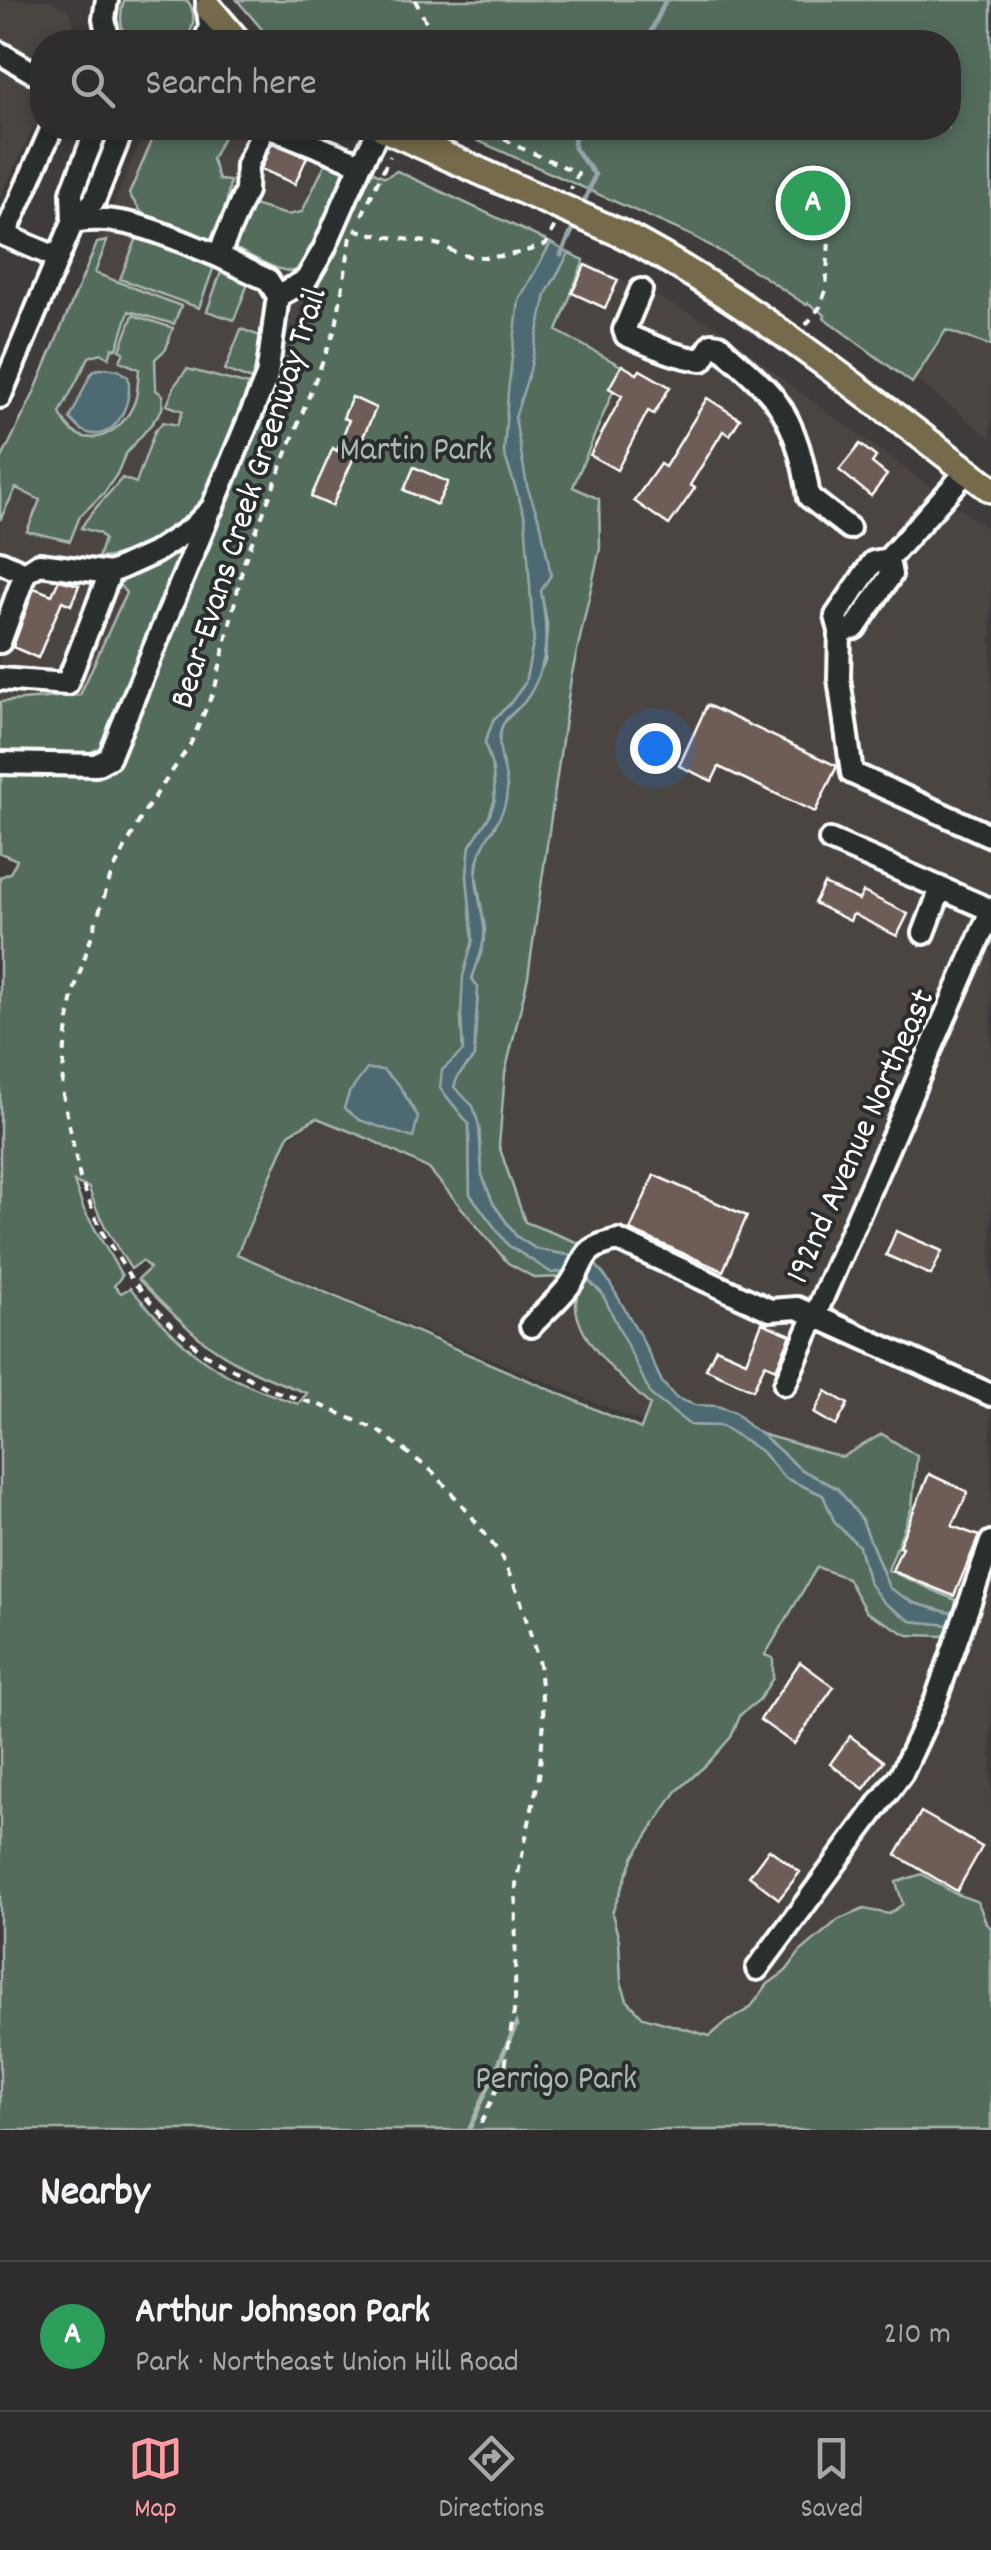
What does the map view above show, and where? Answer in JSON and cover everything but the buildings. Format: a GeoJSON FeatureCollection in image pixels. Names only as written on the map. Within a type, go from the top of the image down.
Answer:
{"type":"FeatureCollection","features":[{"type":"Feature","properties":{"kind":"main road"},"geometry":{"type":"LineString","coordinates":[[208,4],[229,30]]}},
{"type":"Feature","properties":{"kind":"main road"},"geometry":{"type":"LineString","coordinates":[[410,140],[622,234],[681,265],[794,341],[991,488]]}},
{"type":"Feature","properties":{"kind":"street"},"geometry":{"type":"LineString","coordinates":[[88,0],[106,27]]}},
{"type":"Feature","properties":{"kind":"street"},"geometry":{"type":"LineString","coordinates":[[208,4],[209,30]]}},
{"type":"Feature","properties":{"kind":"street"},"geometry":{"type":"LineString","coordinates":[[0,53],[30,72]]}},
{"type":"Feature","properties":{"kind":"street"},"geometry":{"type":"LineString","coordinates":[[46,140],[2,234],[58,258]]}},
{"type":"Feature","properties":{"kind":"street"},"geometry":{"type":"LineString","coordinates":[[73,222],[72,192],[92,140]]}},
{"type":"Feature","properties":{"kind":"street"},"geometry":{"type":"LineString","coordinates":[[0,397],[73,222],[94,200],[118,140]]}},
{"type":"Feature","properties":{"kind":"street"},"geometry":{"type":"LineString","coordinates":[[218,256],[246,191],[247,165],[261,140]]}},
{"type":"Feature","properties":{"kind":"street"},"geometry":{"type":"LineString","coordinates":[[298,140],[361,164]]}},
{"type":"Feature","properties":{"kind":"street"},"geometry":{"type":"LineString","coordinates":[[278,296],[306,280],[361,164],[380,140]]}},
{"type":"Feature","properties":{"kind":"street"},"geometry":{"type":"LineString","coordinates":[[0,763],[96,766],[109,758],[266,376],[278,296],[268,280],[142,226],[94,218],[73,222]]}},
{"type":"Feature","properties":{"kind":"street"},"geometry":{"type":"LineString","coordinates":[[640,290],[624,330],[626,335],[696,360],[702,360],[712,344],[718,345],[775,399],[790,424],[809,497],[848,528]]}},
{"type":"Feature","properties":{"kind":"street"},"geometry":{"type":"LineString","coordinates":[[967,471],[888,559],[890,575],[855,628],[840,631],[838,678],[852,772],[991,836]]}},
{"type":"Feature","properties":{"kind":"street"},"geometry":{"type":"LineString","coordinates":[[0,642],[25,573],[39,564],[110,573],[154,553],[192,528],[212,508]]}},
{"type":"Feature","properties":{"kind":"street"},"geometry":{"type":"LineString","coordinates":[[0,562],[25,573]]}},
{"type":"Feature","properties":{"kind":"street"},"geometry":{"type":"LineString","coordinates":[[0,679],[67,684],[110,573]]}},
{"type":"Feature","properties":{"kind":"street"},"geometry":{"type":"LineString","coordinates":[[830,840],[991,910]]}},
{"type":"Feature","properties":{"kind":"street"},"geometry":{"type":"LineString","coordinates":[[924,933],[942,888]]}},
{"type":"Feature","properties":{"kind":"street","name":"192nd Avenue Northeast"},"geometry":{"type":"LineString","coordinates":[[785,1384],[991,910]]}},
{"type":"Feature","properties":{"kind":"street"},"geometry":{"type":"LineString","coordinates":[[531,1326],[571,1284],[584,1256],[602,1244],[618,1240],[770,1310],[797,1308],[991,1395]]}},
{"type":"Feature","properties":{"kind":"street"},"geometry":{"type":"LineString","coordinates":[[757,1968],[902,1773],[935,1702],[991,1542]]}},
{"type":"Feature","properties":{"kind":"path"},"geometry":{"type":"LineString","coordinates":[[415,0],[430,30]]}},
{"type":"Feature","properties":{"kind":"path"},"geometry":{"type":"LineString","coordinates":[[362,215],[385,140]]}},
{"type":"Feature","properties":{"kind":"path"},"geometry":{"type":"LineString","coordinates":[[507,140],[578,173]]}},
{"type":"Feature","properties":{"kind":"path"},"geometry":{"type":"LineString","coordinates":[[794,341],[820,307],[826,290],[831,204]]}},
{"type":"Feature","properties":{"kind":"path","name":"Bear-Evans Creek Greenway Trail"},"geometry":{"type":"LineString","coordinates":[[478,2130],[504,2072],[515,2005],[516,1883],[539,1776],[544,1720],[539,1664],[520,1598],[500,1554],[433,1472],[379,1431],[325,1407],[271,1390],[206,1355],[167,1321],[132,1280],[100,1229],[80,1178],[62,1090],[73,994],[111,875],[143,814],[190,745],[214,688],[244,562],[336,327],[355,229],[442,246],[459,255],[524,253],[546,244]]}},
{"type":"Feature","properties":{"kind":"shaded area"},"geometry":{"type":"Polygon","coordinates":[[[0,0],[50,0],[69,11],[77,30],[30,30],[30,134],[0,197],[0,0]]]}},
{"type":"Feature","properties":{"kind":"shaded area"},"geometry":{"type":"Polygon","coordinates":[[[141,140],[323,140],[375,162],[269,392],[171,621],[137,792],[0,794],[0,462],[33,395],[141,140]]]}},
{"type":"Feature","properties":{"kind":"shaded area"},"geometry":{"type":"Polygon","coordinates":[[[584,260],[723,330],[787,383],[991,531],[991,1926],[933,1901],[719,2056],[651,2030],[594,1979],[602,1888],[842,1457],[762,1434],[749,1467],[239,1253],[286,1141],[317,1118],[429,1169],[508,1263],[564,1277],[579,1244],[525,1222],[499,1146],[505,1073],[528,977],[571,678],[600,548],[573,487],[623,367],[556,331],[584,260]]]}},
{"type":"Feature","properties":{"kind":"shaded area"},"geometry":{"type":"Polygon","coordinates":[[[943,325],[991,341],[991,438],[911,376],[943,325]]]}},
{"type":"Feature","properties":{"kind":"green space"},"geometry":{"type":"Polygon","coordinates":[[[124,0],[188,1],[193,23],[191,30],[123,30],[124,0]]]}},
{"type":"Feature","properties":{"kind":"green space"},"geometry":{"type":"Polygon","coordinates":[[[237,0],[991,0],[991,346],[946,330],[912,383],[808,303],[695,237],[476,140],[961,140],[961,30],[263,30],[237,0]]]}},
{"type":"Feature","properties":{"kind":"green space"},"geometry":{"type":"Polygon","coordinates":[[[152,140],[222,140],[212,159],[219,180],[230,181],[216,236],[203,242],[148,222],[129,194],[152,140]]]}},
{"type":"Feature","properties":{"kind":"green space"},"geometry":{"type":"Polygon","coordinates":[[[328,158],[347,168],[319,243],[302,267],[293,271],[280,269],[234,248],[253,205],[287,215],[302,212],[328,158]]]}},
{"type":"Feature","properties":{"kind":"green space"},"geometry":{"type":"Polygon","coordinates":[[[360,166],[385,177],[397,171],[551,243],[519,300],[537,332],[546,294],[569,253],[584,260],[557,331],[623,367],[573,487],[599,499],[600,548],[571,678],[528,977],[505,1073],[499,1146],[525,1222],[579,1243],[573,1256],[536,1249],[516,1236],[493,1203],[482,1175],[479,1126],[453,1087],[474,1057],[478,987],[472,979],[485,929],[476,876],[478,859],[495,827],[507,788],[498,743],[503,723],[525,701],[545,661],[547,624],[541,591],[529,571],[534,640],[525,683],[494,719],[485,742],[493,770],[495,799],[489,817],[470,846],[467,875],[473,943],[461,1015],[463,1052],[453,1061],[440,1088],[469,1124],[470,1194],[508,1245],[552,1273],[567,1271],[564,1277],[535,1278],[508,1263],[429,1169],[317,1118],[289,1134],[237,1254],[641,1429],[650,1405],[593,1347],[578,1319],[576,1302],[585,1277],[602,1293],[652,1395],[690,1425],[721,1426],[761,1451],[785,1478],[823,1495],[835,1523],[859,1546],[869,1583],[911,1621],[950,1625],[946,1636],[908,1635],[866,1612],[847,1578],[817,1567],[765,1655],[773,1658],[773,1678],[759,1700],[741,1714],[731,1737],[676,1792],[634,1856],[612,1913],[627,2000],[643,2017],[710,2036],[750,2008],[800,1952],[839,1919],[864,1909],[889,1914],[903,1904],[896,1882],[922,1874],[978,1902],[991,1928],[991,2130],[470,2130],[516,2022],[468,2130],[0,2130],[0,877],[10,873],[17,860],[0,853],[0,784],[4,772],[98,770],[171,622],[178,623],[282,373],[360,166]],[[74,1182],[84,1210],[122,1276],[114,1286],[121,1293],[130,1288],[178,1339],[221,1371],[253,1388],[298,1404],[307,1393],[252,1370],[213,1348],[138,1279],[150,1268],[142,1261],[131,1269],[102,1220],[89,1188],[74,1182]]]}},
{"type":"Feature","properties":{"kind":"green space"},"geometry":{"type":"Polygon","coordinates":[[[139,233],[216,261],[199,308],[120,279],[139,233]]]}},
{"type":"Feature","properties":{"kind":"green space"},"geometry":{"type":"Polygon","coordinates":[[[107,241],[95,273],[181,306],[174,324],[129,311],[117,349],[112,348],[109,358],[101,353],[89,357],[60,413],[77,434],[88,438],[110,432],[129,414],[137,394],[139,369],[120,361],[133,315],[173,328],[166,349],[155,359],[156,390],[163,395],[162,409],[125,455],[104,493],[80,516],[70,541],[27,531],[40,500],[16,488],[0,520],[0,462],[33,395],[97,243],[107,241]]]}},
{"type":"Feature","properties":{"kind":"green space"},"geometry":{"type":"Polygon","coordinates":[[[223,266],[249,281],[234,320],[207,311],[223,266]]]}},
{"type":"Feature","properties":{"kind":"green space"},"geometry":{"type":"Polygon","coordinates":[[[241,329],[263,337],[252,380],[225,370],[241,329]]]}},
{"type":"Feature","properties":{"kind":"green space"},"geometry":{"type":"Polygon","coordinates":[[[187,369],[249,385],[213,481],[195,509],[167,532],[129,552],[98,558],[104,539],[99,533],[81,528],[122,478],[136,483],[155,431],[163,422],[177,425],[183,411],[167,405],[187,369]]]}},
{"type":"Feature","properties":{"kind":"green space"},"geometry":{"type":"Polygon","coordinates":[[[190,540],[104,745],[84,756],[0,756],[0,702],[80,695],[126,593],[118,583],[120,576],[190,540]]]}},
{"type":"Feature","properties":{"kind":"green space"},"geometry":{"type":"Polygon","coordinates":[[[761,1434],[842,1457],[882,1434],[917,1456],[912,1507],[888,1570],[958,1601],[954,1614],[914,1603],[889,1588],[862,1520],[838,1489],[800,1469],[761,1434]]]}},
{"type":"Feature","properties":{"kind":"water"},"geometry":{"type":"Polygon","coordinates":[[[551,243],[569,253],[546,294],[515,418],[527,486],[541,525],[551,575],[541,591],[545,648],[533,688],[501,729],[499,745],[506,799],[476,868],[484,933],[472,979],[478,987],[474,1057],[454,1087],[473,1106],[479,1126],[482,1175],[493,1203],[516,1236],[536,1249],[573,1256],[567,1271],[552,1273],[508,1245],[470,1194],[469,1124],[440,1088],[442,1070],[463,1051],[463,976],[473,940],[467,875],[470,846],[489,817],[495,799],[493,770],[485,742],[494,719],[525,683],[534,640],[525,517],[504,453],[519,300],[551,243]]]}},
{"type":"Feature","properties":{"kind":"water"},"geometry":{"type":"Polygon","coordinates":[[[106,368],[128,377],[128,398],[112,427],[94,434],[83,431],[70,419],[90,375],[106,368]]]}},
{"type":"Feature","properties":{"kind":"water"},"geometry":{"type":"Polygon","coordinates":[[[367,1069],[383,1070],[399,1085],[418,1117],[413,1138],[359,1120],[344,1108],[349,1093],[367,1069]]]}},
{"type":"Feature","properties":{"kind":"water"},"geometry":{"type":"Polygon","coordinates":[[[593,1261],[642,1339],[662,1382],[676,1398],[735,1412],[800,1469],[838,1489],[862,1520],[889,1588],[914,1603],[954,1614],[950,1625],[911,1621],[883,1602],[869,1583],[859,1546],[835,1523],[823,1495],[785,1478],[761,1451],[722,1426],[690,1425],[651,1395],[602,1293],[585,1277],[593,1261]]]}},
{"type":"Feature","properties":{"kind":"waterway"},"geometry":{"type":"LineString","coordinates":[[652,30],[666,0]]}},
{"type":"Feature","properties":{"kind":"waterway"},"geometry":{"type":"LineString","coordinates":[[574,140],[574,148],[595,175],[581,209]]}},
{"type":"Feature","properties":{"kind":"waterway"},"geometry":{"type":"LineString","coordinates":[[561,255],[575,224]]}},
{"type":"Feature","properties":{"kind":"place","name":"Arthur Johnson Park"},"geometry":{"type":"Point","coordinates":[813,203]}},
{"type":"Feature","properties":{"kind":"park label","name":"Martin Park"},"geometry":{"type":"Point","coordinates":[416,447]}},
{"type":"Feature","properties":{"kind":"park label","name":"Perrigo Park"},"geometry":{"type":"Point","coordinates":[556,2076]}}]}
